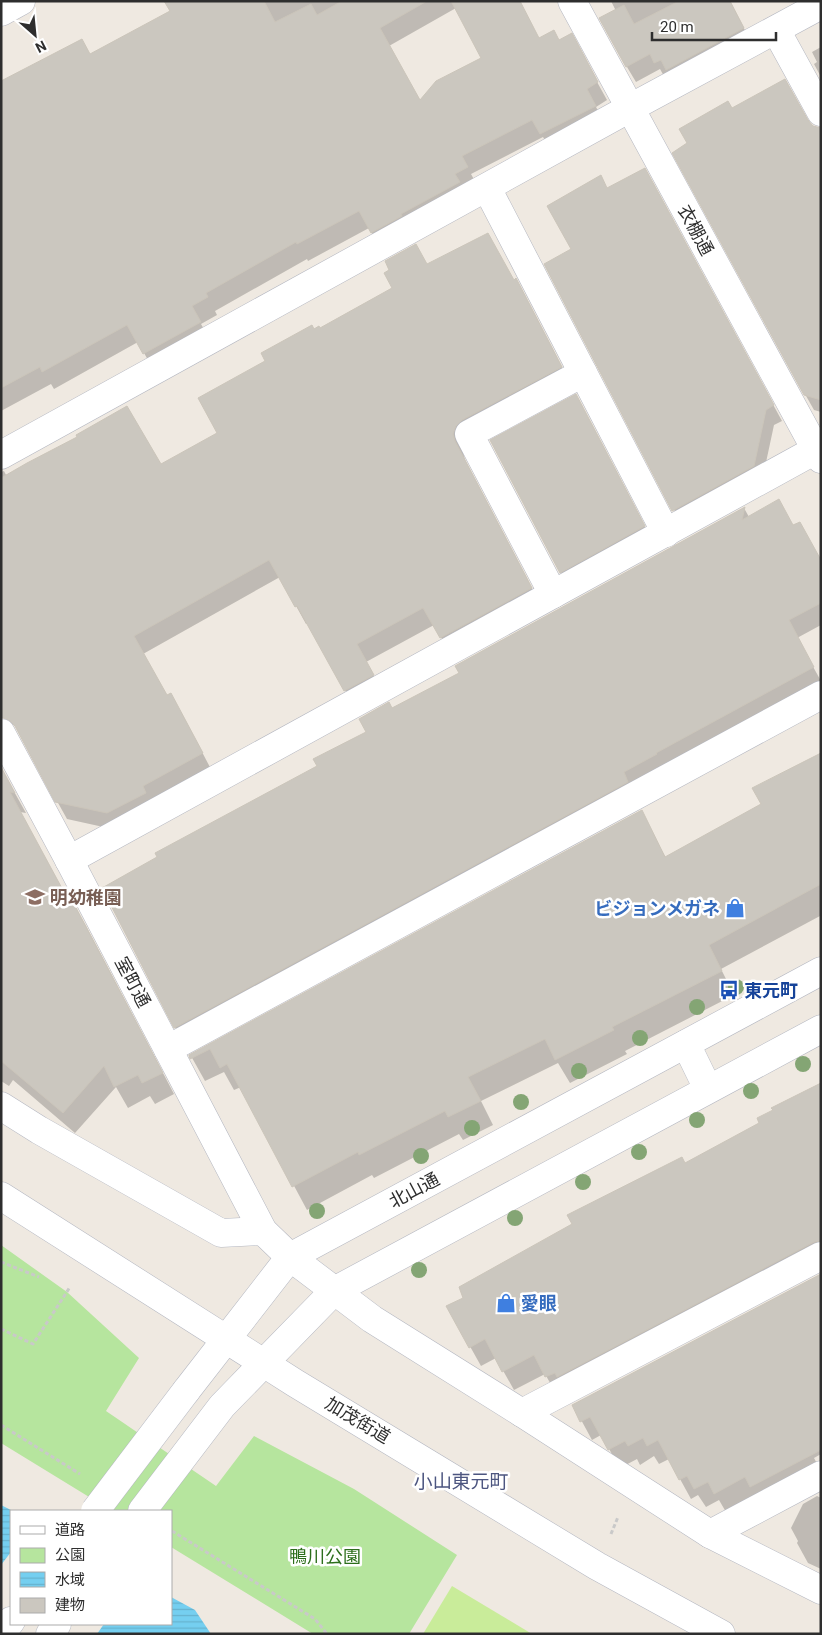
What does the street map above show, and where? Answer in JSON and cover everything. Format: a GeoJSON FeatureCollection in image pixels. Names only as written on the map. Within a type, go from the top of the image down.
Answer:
{"type":"FeatureCollection","features":[{"type":"Feature","properties":{"kind":"street"},"geometry":{"type":"LineString","coordinates":[[1,12],[22,1]]}},
{"type":"Feature","properties":{"kind":"street","name":"衣棚通"},"geometry":{"type":"LineString","coordinates":[[572,1],[819,452]]}},
{"type":"Feature","properties":{"kind":"street"},"geometry":{"type":"LineString","coordinates":[[1,455],[630,108],[821,6]]}},
{"type":"Feature","properties":{"kind":"street"},"geometry":{"type":"LineString","coordinates":[[776,30],[821,112]]}},
{"type":"Feature","properties":{"kind":"street"},"geometry":{"type":"LineString","coordinates":[[487,188],[666,533]]}},
{"type":"Feature","properties":{"kind":"street"},"geometry":{"type":"LineString","coordinates":[[553,594],[469,434],[583,373]]}},
{"type":"Feature","properties":{"kind":"street"},"geometry":{"type":"LineString","coordinates":[[69,860],[553,594],[819,452]]}},
{"type":"Feature","properties":{"kind":"street"},"geometry":{"type":"LineString","coordinates":[[168,1049],[821,694]]}},
{"type":"Feature","properties":{"kind":"street","name":"室町通"},"geometry":{"type":"LineString","coordinates":[[1,733],[263,1231],[290,1257],[372,1319],[710,1534],[821,1590]]}},
{"type":"Feature","properties":{"kind":"street","name":"北山通"},"geometry":{"type":"LineString","coordinates":[[96,1510],[290,1257],[821,971]]}},
{"type":"Feature","properties":{"kind":"street"},"geometry":{"type":"LineString","coordinates":[[143,1510],[217,1413],[334,1291],[821,1029]]}},
{"type":"Feature","properties":{"kind":"street"},"geometry":{"type":"LineString","coordinates":[[686,1044],[708,1089]]}},
{"type":"Feature","properties":{"kind":"street"},"geometry":{"type":"LineString","coordinates":[[1,1106],[48,1135],[221,1233],[263,1231]]}},
{"type":"Feature","properties":{"kind":"street","name":"加茂街道"},"geometry":{"type":"LineString","coordinates":[[1,1196],[264,1363],[597,1566],[721,1634]]}},
{"type":"Feature","properties":{"kind":"street"},"geometry":{"type":"LineString","coordinates":[[522,1413],[821,1256]]}},
{"type":"Feature","properties":{"kind":"street"},"geometry":{"type":"LineString","coordinates":[[710,1534],[821,1475]]}},
{"type":"Feature","properties":{"kind":"street"},"geometry":{"type":"LineString","coordinates":[[1,1634],[10,1622]]}},
{"type":"Feature","properties":{"kind":"path"},"geometry":{"type":"LineString","coordinates":[[1,1262],[39,1276]]}},
{"type":"Feature","properties":{"kind":"path"},"geometry":{"type":"LineString","coordinates":[[1,1329],[33,1344],[70,1287]]}},
{"type":"Feature","properties":{"kind":"path"},"geometry":{"type":"LineString","coordinates":[[1,1425],[83,1476]]}},
{"type":"Feature","properties":{"kind":"path"},"geometry":{"type":"LineString","coordinates":[[597,1566],[632,1484]]}},
{"type":"Feature","properties":{"kind":"path"},"geometry":{"type":"LineString","coordinates":[[172,1532],[315,1619],[327,1634]]}},
{"type":"Feature","properties":{"kind":"green space","name":"鴨川公園"},"geometry":{"type":"Polygon","coordinates":[[[1,1245],[67,1292],[139,1358],[106,1411],[216,1486],[254,1436],[354,1489],[457,1555],[409,1634],[313,1634],[172,1548],[172,1510],[110,1510],[1,1443],[1,1245]]]}},
{"type":"Feature","properties":{"kind":"green space"},"geometry":{"type":"Polygon","coordinates":[[[452,1586],[532,1634],[423,1634],[452,1586]]]}},
{"type":"Feature","properties":{"kind":"water"},"geometry":{"type":"Polygon","coordinates":[[[1,1505],[11,1510],[10,1625],[172,1625],[172,1598],[195,1610],[211,1634],[1,1634],[1,1505]]]}},
{"type":"Feature","properties":{"kind":"pier"},"geometry":{"type":"Polygon","coordinates":[[[10,1553],[10,1625],[103,1625],[97,1634],[1,1634],[1,1565],[10,1553]]]}},
{"type":"Feature","properties":{"kind":"building"},"geometry":{"type":"Polygon","coordinates":[[[164,1],[264,1],[275,22],[311,4],[317,15],[342,1],[427,1],[380,28],[420,100],[436,81],[481,58],[451,1],[520,1],[539,38],[554,30],[559,40],[572,33],[598,82],[587,89],[596,106],[540,134],[532,120],[462,156],[468,167],[455,174],[460,182],[401,214],[402,216],[371,233],[359,211],[297,244],[296,242],[206,293],[208,297],[192,306],[201,322],[143,354],[127,325],[42,372],[40,367],[1,388],[1,81],[82,39],[90,54],[170,11],[164,1]]]}},
{"type":"Feature","properties":{"kind":"building"},"geometry":{"type":"Polygon","coordinates":[[[679,1],[730,1],[744,28],[666,70],[661,60],[654,63],[650,54],[626,67],[599,18],[624,5],[634,24],[679,1]]]}},
{"type":"Feature","properties":{"kind":"building"},"geometry":{"type":"Polygon","coordinates":[[[785,79],[808,120],[813,126],[821,128],[821,400],[804,395],[672,153],[687,143],[679,129],[728,101],[732,108],[785,79]]]}},
{"type":"Feature","properties":{"kind":"building"},"geometry":{"type":"Polygon","coordinates":[[[645,168],[774,405],[766,410],[754,466],[672,511],[544,264],[571,249],[547,206],[601,175],[607,188],[645,168]]]}},
{"type":"Feature","properties":{"kind":"building"},"geometry":{"type":"Polygon","coordinates":[[[488,233],[514,280],[516,278],[562,367],[462,420],[456,426],[453,434],[532,588],[440,638],[423,608],[357,644],[374,675],[344,691],[269,560],[134,636],[167,695],[171,693],[203,753],[143,786],[146,793],[107,813],[55,802],[15,726],[9,720],[1,717],[1,478],[77,437],[76,435],[127,406],[161,464],[217,433],[198,398],[265,361],[261,353],[312,325],[314,329],[319,326],[320,328],[392,288],[384,273],[389,270],[385,261],[416,244],[427,264],[488,233]]]}},
{"type":"Feature","properties":{"kind":"building"},"geometry":{"type":"Polygon","coordinates":[[[576,394],[645,526],[560,573],[490,440],[576,394]]]}},
{"type":"Feature","properties":{"kind":"building"},"geometry":{"type":"Polygon","coordinates":[[[779,499],[793,525],[800,522],[821,560],[821,603],[789,620],[814,667],[624,772],[628,782],[174,1028],[102,888],[157,857],[155,853],[317,766],[313,759],[366,732],[359,719],[389,702],[392,708],[459,673],[455,666],[745,507],[742,520],[779,499]]]}},
{"type":"Feature","properties":{"kind":"building"},"geometry":{"type":"Polygon","coordinates":[[[821,753],[821,884],[709,945],[722,971],[612,1027],[614,1030],[555,1060],[545,1039],[468,1077],[481,1101],[448,1117],[445,1111],[359,1155],[358,1152],[292,1187],[227,1064],[220,1068],[210,1049],[190,1059],[189,1055],[642,810],[665,857],[761,804],[752,788],[821,753]]]}},
{"type":"Feature","properties":{"kind":"building"},"geometry":{"type":"Polygon","coordinates":[[[1,767],[15,793],[10,792],[71,905],[74,904],[163,1073],[142,1083],[138,1075],[114,1087],[104,1066],[63,1113],[1,1061],[1,767]]]}},
{"type":"Feature","properties":{"kind":"building"},"geometry":{"type":"Polygon","coordinates":[[[821,1083],[821,1241],[814,1242],[557,1377],[555,1373],[545,1377],[534,1355],[502,1372],[485,1339],[469,1348],[446,1306],[463,1298],[459,1287],[572,1224],[567,1215],[682,1157],[685,1163],[759,1123],[757,1118],[773,1110],[771,1108],[821,1083]]]}},
{"type":"Feature","properties":{"kind":"building"},"geometry":{"type":"Polygon","coordinates":[[[821,1274],[821,1450],[750,1487],[745,1477],[714,1494],[708,1482],[694,1489],[687,1476],[679,1480],[658,1440],[647,1446],[643,1438],[628,1446],[625,1441],[608,1450],[590,1417],[580,1422],[572,1405],[821,1274]]]}},
{"type":"Feature","properties":{"kind":"place","name":"明幼稚園"},"geometry":{"type":"Point","coordinates":[35,897]}},
{"type":"Feature","properties":{"kind":"place","name":"ビジョンメガネ"},"geometry":{"type":"Point","coordinates":[735,908]}},
{"type":"Feature","properties":{"kind":"place","name":"東元町"},"geometry":{"type":"Point","coordinates":[729,990]}},
{"type":"Feature","properties":{"kind":"place","name":"愛眼"},"geometry":{"type":"Point","coordinates":[506,1303]}},
{"type":"Feature","properties":{"kind":"district","name":"小山東元町"},"geometry":{"type":"Point","coordinates":[461,1481]}}]}
